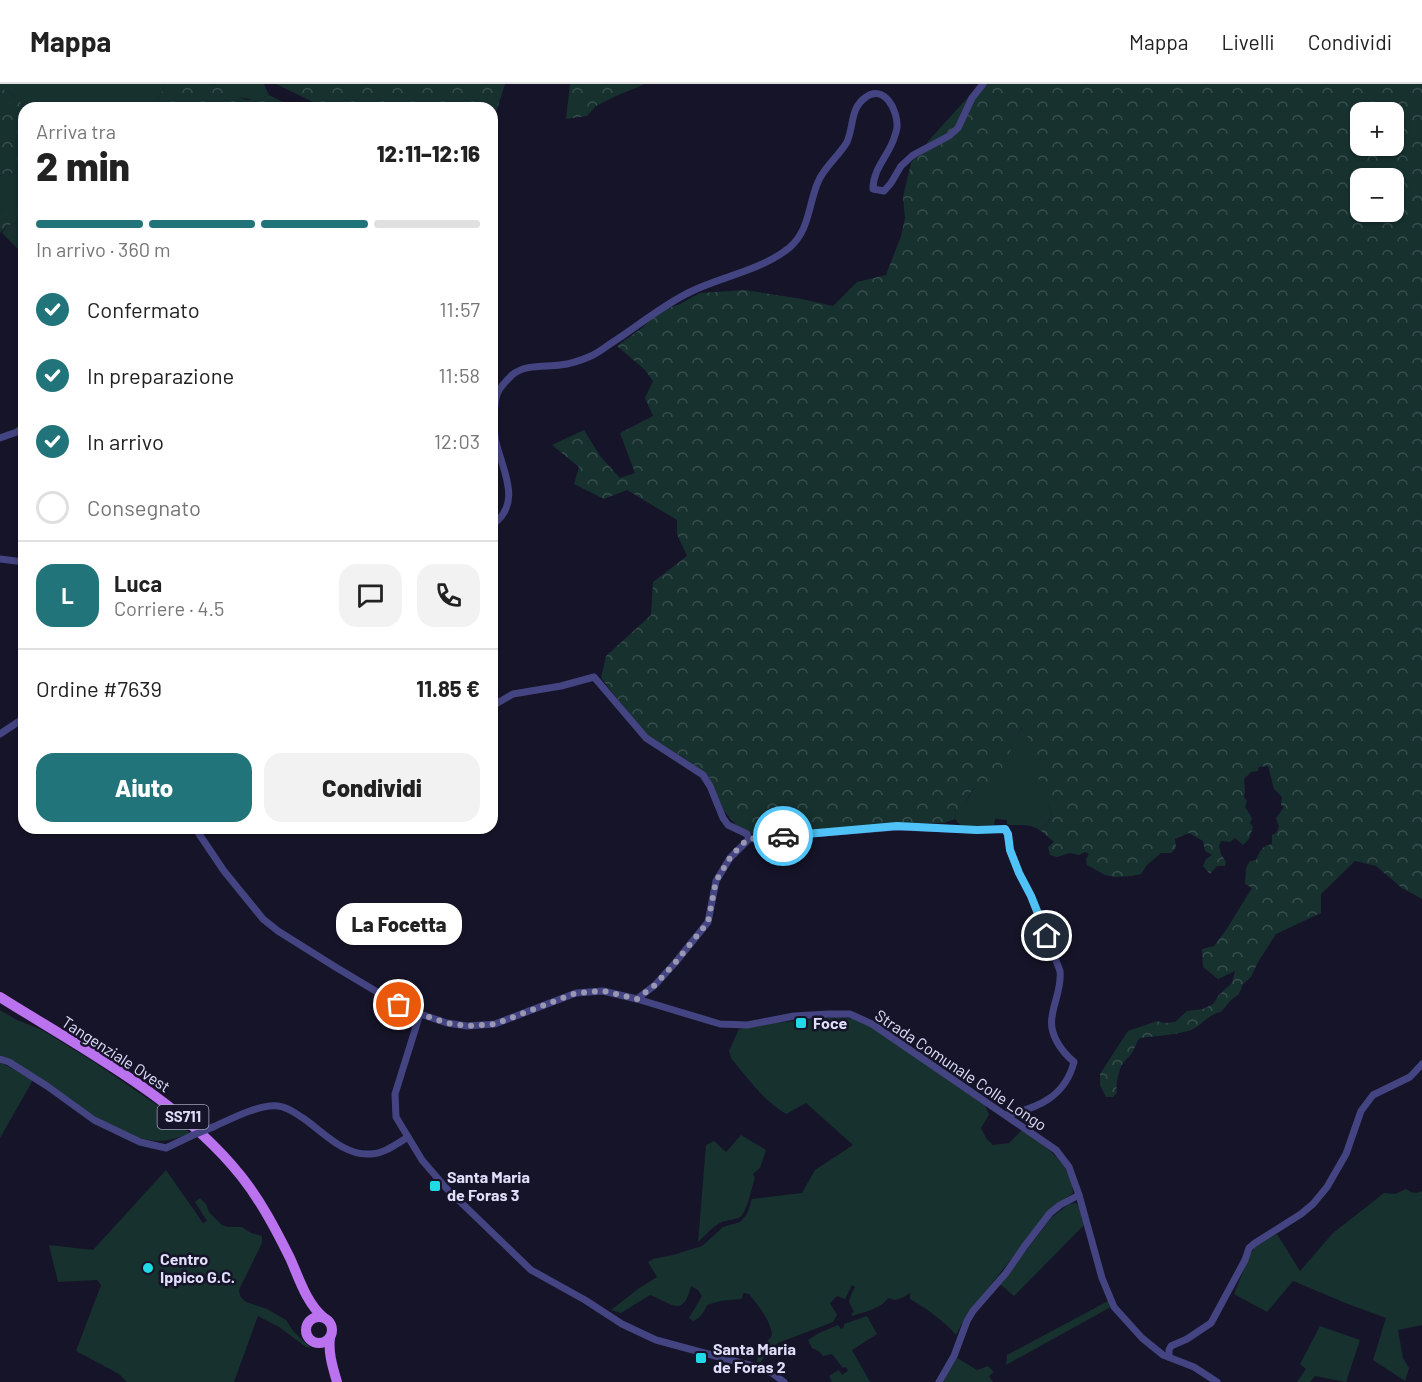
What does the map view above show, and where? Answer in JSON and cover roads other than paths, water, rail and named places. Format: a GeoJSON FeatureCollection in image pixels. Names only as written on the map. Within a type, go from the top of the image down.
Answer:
{"type":"FeatureCollection","features":[{"type":"Feature","properties":{"kind":"main road","name":"Tangenziale Ovest"},"geometry":{"type":"LineString","coordinates":[[0,997],[114,1068],[166,1104],[206,1137],[241,1175],[266,1213],[306,1295],[323,1317]]}},
{"type":"Feature","properties":{"kind":"main road","name":"Tangenziale Ovest"},"geometry":{"type":"LineString","coordinates":[[306,1295],[309,1322]]}},
{"type":"Feature","properties":{"kind":"main road"},"geometry":{"type":"LineString","coordinates":[[332,1364],[306,1332],[307,1325],[316,1317],[323,1317],[332,1326],[329,1346],[337,1382]]}},
{"type":"Feature","properties":{"kind":"main road"},"geometry":{"type":"LineString","coordinates":[[316,1343],[330,1338]]}},
{"type":"Feature","properties":{"kind":"street"},"geometry":{"type":"LineString","coordinates":[[498,392],[505,382],[525,368],[563,365],[591,356],[621,338],[664,306],[692,291],[769,261],[790,247],[806,225],[818,181],[847,141],[854,109],[868,95],[879,93],[889,99],[895,111],[897,126],[893,144],[879,164],[873,180],[873,189],[884,191],[901,166],[914,155],[949,136],[958,128],[972,98],[983,84]]}},
{"type":"Feature","properties":{"kind":"street"},"geometry":{"type":"LineString","coordinates":[[0,438],[18,431]]}},
{"type":"Feature","properties":{"kind":"street"},"geometry":{"type":"LineString","coordinates":[[498,450],[507,477],[509,494],[505,511],[498,521]]}},
{"type":"Feature","properties":{"kind":"street"},"geometry":{"type":"LineString","coordinates":[[0,559],[18,561]]}},
{"type":"Feature","properties":{"kind":"street"},"geometry":{"type":"LineString","coordinates":[[498,703],[513,694],[561,686],[594,677],[646,738],[704,775],[723,818],[728,825],[747,834],[749,839]]}},
{"type":"Feature","properties":{"kind":"street"},"geometry":{"type":"LineString","coordinates":[[0,734],[18,721]]}},
{"type":"Feature","properties":{"kind":"street"},"geometry":{"type":"LineString","coordinates":[[637,999],[655,985],[708,922],[716,881],[730,858],[749,839],[897,826],[1005,829],[1010,850],[1031,896],[1060,971],[1061,980],[1051,1023],[1058,1044],[1065,1055],[1074,1062],[1064,1084],[1049,1099],[1036,1106],[1006,1115]]}},
{"type":"Feature","properties":{"kind":"street","name":"Strada Comunale Colle Longo"},"geometry":{"type":"LineString","coordinates":[[199,834],[224,872],[263,919],[272,926],[399,1005],[447,1023],[467,1026],[495,1024],[576,993],[603,991],[720,1024],[747,1025],[794,1017],[850,1014],[872,1024],[1056,1150],[1069,1167],[1102,1278],[1114,1307],[1142,1338],[1163,1356],[1194,1367],[1217,1382]]}},
{"type":"Feature","properties":{"kind":"street"},"geometry":{"type":"LineString","coordinates":[[420,1014],[395,1094],[396,1117],[422,1160],[446,1188],[531,1270],[622,1324],[656,1340],[772,1372],[784,1382]]}},
{"type":"Feature","properties":{"kind":"street"},"geometry":{"type":"LineString","coordinates":[[0,1059],[9,1062],[47,1086],[94,1120],[140,1142],[156,1147],[166,1148],[268,1106],[288,1108],[330,1139],[358,1153],[371,1155],[390,1148],[408,1137]]}},
{"type":"Feature","properties":{"kind":"street"},"geometry":{"type":"LineString","coordinates":[[1169,1357],[1169,1350],[1172,1346],[1211,1323],[1245,1260],[1249,1248],[1313,1204],[1346,1154],[1362,1111],[1373,1095],[1410,1077],[1422,1064]]}},
{"type":"Feature","properties":{"kind":"street"},"geometry":{"type":"LineString","coordinates":[[939,1382],[954,1356],[973,1311],[1006,1273],[1050,1214],[1060,1205],[1079,1195]]}},
{"type":"Feature","properties":{"kind":"place","name":"La Focetta"},"geometry":{"type":"Point","coordinates":[399,1005]}},
{"type":"Feature","properties":{"kind":"place","name":"Foce"},"geometry":{"type":"Point","coordinates":[801,1023]}},
{"type":"Feature","properties":{"kind":"place","name":"Santa Maria de Foras 3"},"geometry":{"type":"Point","coordinates":[435,1186]}},
{"type":"Feature","properties":{"kind":"place","name":"Centro Ippico G.C."},"geometry":{"type":"Point","coordinates":[148,1268]}},
{"type":"Feature","properties":{"kind":"place","name":"Santa Maria de Foras 2"},"geometry":{"type":"Point","coordinates":[701,1358]}}]}
